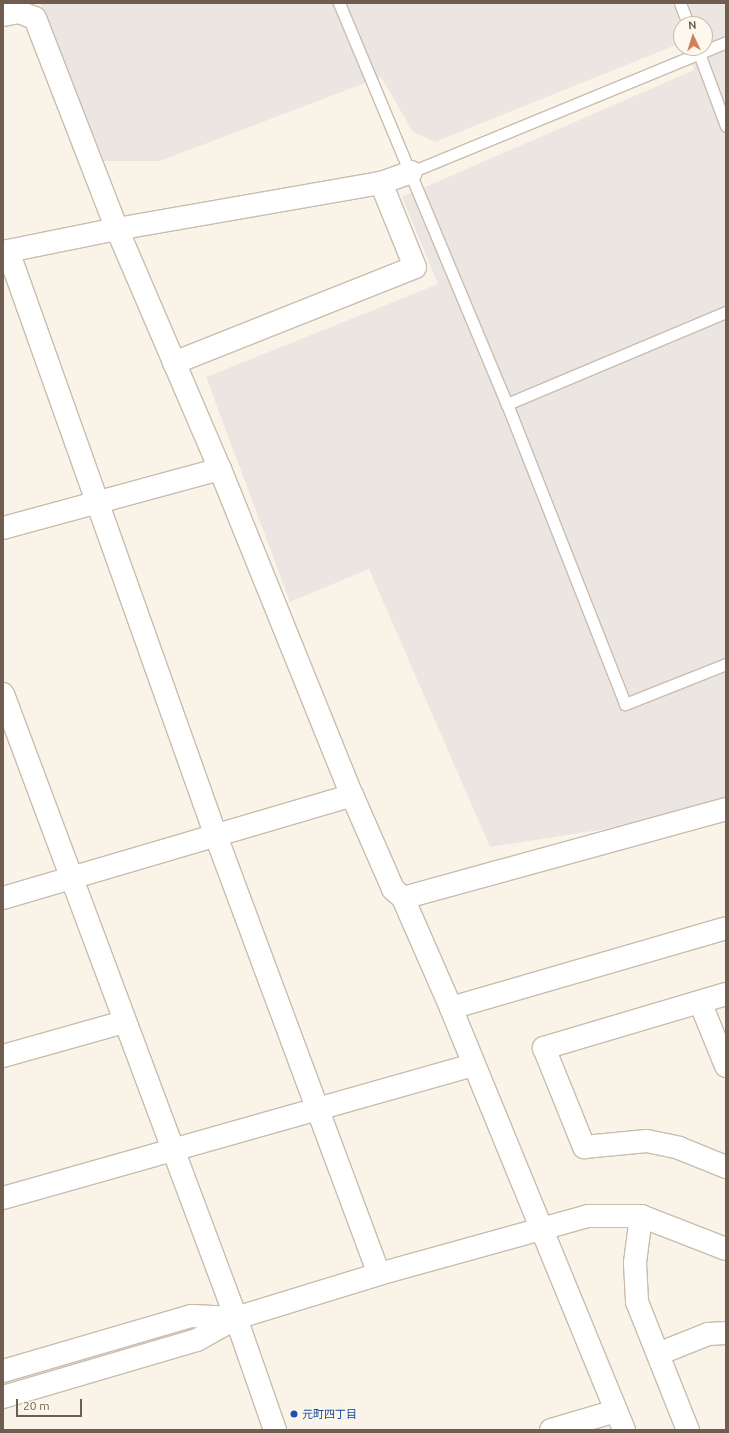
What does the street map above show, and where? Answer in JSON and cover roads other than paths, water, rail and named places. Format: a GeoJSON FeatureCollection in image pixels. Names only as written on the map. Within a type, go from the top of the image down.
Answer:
{"type":"FeatureCollection","features":[{"type":"Feature","properties":{"kind":"street"},"geometry":{"type":"LineString","coordinates":[[3,15],[19,12],[35,18],[117,229],[220,469],[352,795],[393,889],[403,898],[451,1008],[620,1421],[551,1430]]}},
{"type":"Feature","properties":{"kind":"street"},"geometry":{"type":"LineString","coordinates":[[379,1274],[317,1111],[216,836],[5,252],[117,229],[381,183],[411,172]]}},
{"type":"Feature","properties":{"kind":"street"},"geometry":{"type":"LineString","coordinates":[[174,363],[415,267],[381,183]]}},
{"type":"Feature","properties":{"kind":"street"},"geometry":{"type":"LineString","coordinates":[[3,528],[220,469]]}},
{"type":"Feature","properties":{"kind":"street"},"geometry":{"type":"LineString","coordinates":[[3,694],[172,1151],[236,1318],[275,1430]]}},
{"type":"Feature","properties":{"kind":"street"},"geometry":{"type":"LineString","coordinates":[[3,898],[352,795]]}},
{"type":"Feature","properties":{"kind":"street"},"geometry":{"type":"LineString","coordinates":[[403,898],[726,809]]}},
{"type":"Feature","properties":{"kind":"street"},"geometry":{"type":"LineString","coordinates":[[451,1008],[726,928]]}},
{"type":"Feature","properties":{"kind":"street"},"geometry":{"type":"LineString","coordinates":[[726,994],[544,1048],[584,1147],[647,1141],[679,1148],[726,1167]]}},
{"type":"Feature","properties":{"kind":"street"},"geometry":{"type":"LineString","coordinates":[[700,1002],[726,1066]]}},
{"type":"Feature","properties":{"kind":"street"},"geometry":{"type":"LineString","coordinates":[[3,1056],[124,1022]]}},
{"type":"Feature","properties":{"kind":"street"},"geometry":{"type":"LineString","coordinates":[[3,1198],[317,1111],[474,1065]]}},
{"type":"Feature","properties":{"kind":"street"},"geometry":{"type":"LineString","coordinates":[[3,1397],[197,1340],[236,1318],[379,1274],[588,1216],[641,1216],[726,1249]]}},
{"type":"Feature","properties":{"kind":"street"},"geometry":{"type":"LineString","coordinates":[[641,1216],[635,1263],[637,1302],[688,1430]]}},
{"type":"Feature","properties":{"kind":"street"},"geometry":{"type":"LineString","coordinates":[[3,1371],[191,1316],[236,1318]]}},
{"type":"Feature","properties":{"kind":"street"},"geometry":{"type":"LineString","coordinates":[[658,1354],[708,1334],[726,1333]]}},
{"type":"Feature","properties":{"kind":"lane"},"geometry":{"type":"LineString","coordinates":[[339,3],[507,404],[625,704],[726,664]]}},
{"type":"Feature","properties":{"kind":"lane"},"geometry":{"type":"LineString","coordinates":[[680,3],[685,16]]}},
{"type":"Feature","properties":{"kind":"lane"},"geometry":{"type":"LineString","coordinates":[[713,46],[726,42]]}},
{"type":"Feature","properties":{"kind":"lane"},"geometry":{"type":"LineString","coordinates":[[411,172],[684,56]]}},
{"type":"Feature","properties":{"kind":"lane"},"geometry":{"type":"LineString","coordinates":[[700,56],[726,126]]}},
{"type":"Feature","properties":{"kind":"lane"},"geometry":{"type":"LineString","coordinates":[[507,404],[726,312]]}},
{"type":"Feature","properties":{"kind":"place","name":"元町四丁目"},"geometry":{"type":"Point","coordinates":[294,1414]}}]}
